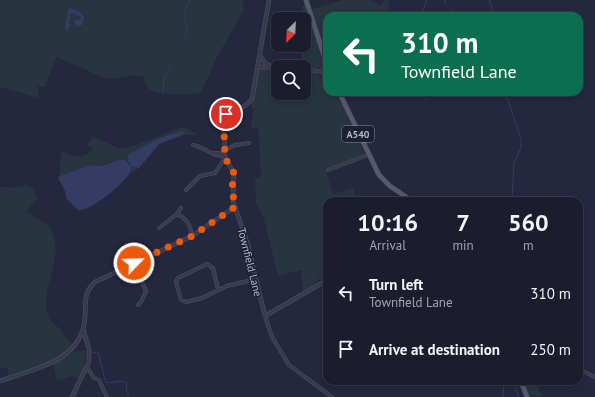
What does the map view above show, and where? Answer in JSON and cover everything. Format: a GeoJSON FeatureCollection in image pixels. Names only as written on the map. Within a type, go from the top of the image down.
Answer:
{"type":"FeatureCollection","features":[{"type":"Feature","properties":{"kind":"main road"},"geometry":{"type":"LineString","coordinates":[[306,0],[323,53]]}},
{"type":"Feature","properties":{"kind":"main road","name":"A540"},"geometry":{"type":"LineString","coordinates":[[340,96],[368,155],[384,180],[407,197]]}},
{"type":"Feature","properties":{"kind":"main road"},"geometry":{"type":"LineString","coordinates":[[522,385],[527,397]]}},
{"type":"Feature","properties":{"kind":"street","name":"Townfield Lane"},"geometry":{"type":"LineString","coordinates":[[269,0],[258,67],[250,103],[245,106],[232,109],[226,114],[224,132],[225,154],[234,173],[232,188],[235,207],[248,245],[265,316],[272,337],[289,365],[332,397]]}},
{"type":"Feature","properties":{"kind":"street"},"geometry":{"type":"LineString","coordinates":[[260,54],[265,63],[271,66]]}},
{"type":"Feature","properties":{"kind":"street"},"geometry":{"type":"LineString","coordinates":[[258,67],[271,66]]}},
{"type":"Feature","properties":{"kind":"street"},"geometry":{"type":"LineString","coordinates":[[311,71],[323,72]]}},
{"type":"Feature","properties":{"kind":"street"},"geometry":{"type":"LineString","coordinates":[[186,190],[200,176],[215,173],[225,154],[236,145],[249,143]]}},
{"type":"Feature","properties":{"kind":"street"},"geometry":{"type":"LineString","coordinates":[[193,145],[215,153],[218,156],[225,154]]}},
{"type":"Feature","properties":{"kind":"street"},"geometry":{"type":"LineString","coordinates":[[328,170],[368,155]]}},
{"type":"Feature","properties":{"kind":"street"},"geometry":{"type":"LineString","coordinates":[[0,381],[37,369],[70,351],[78,340],[83,328],[86,294],[90,286],[106,275],[192,236],[235,207]]}},
{"type":"Feature","properties":{"kind":"street"},"geometry":{"type":"LineString","coordinates":[[160,228],[177,214],[181,208]]}},
{"type":"Feature","properties":{"kind":"street"},"geometry":{"type":"LineString","coordinates":[[177,214],[187,219],[192,236]]}},
{"type":"Feature","properties":{"kind":"street"},"geometry":{"type":"LineString","coordinates":[[134,263],[146,291],[142,300],[138,304]]}},
{"type":"Feature","properties":{"kind":"street"},"geometry":{"type":"LineString","coordinates":[[218,290],[213,268],[207,264],[178,278],[176,282],[181,300],[186,302],[202,298],[218,290],[256,279]]}},
{"type":"Feature","properties":{"kind":"street"},"geometry":{"type":"LineString","coordinates":[[265,316],[323,282]]}},
{"type":"Feature","properties":{"kind":"street"},"geometry":{"type":"LineString","coordinates":[[72,397],[87,367],[89,357],[83,328]]}},
{"type":"Feature","properties":{"kind":"street"},"geometry":{"type":"LineString","coordinates":[[78,340],[86,340]]}},
{"type":"Feature","properties":{"kind":"street"},"geometry":{"type":"LineString","coordinates":[[87,367],[94,378],[99,380],[108,397]]}},
{"type":"Feature","properties":{"kind":"street"},"geometry":{"type":"LineString","coordinates":[[583,371],[595,377]]}},
{"type":"Feature","properties":{"kind":"shaded area"},"geometry":{"type":"Polygon","coordinates":[[[0,0],[243,0],[244,10],[216,59],[201,93],[161,94],[151,90],[148,87],[145,83],[144,77],[132,75],[115,79],[105,78],[56,57],[45,87],[38,86],[39,98],[0,87],[0,0]]]}},
{"type":"Feature","properties":{"kind":"shaded area"},"geometry":{"type":"Polygon","coordinates":[[[304,0],[308,12],[304,12],[304,0]]]}},
{"type":"Feature","properties":{"kind":"shaded area"},"geometry":{"type":"Polygon","coordinates":[[[342,0],[371,0],[380,6],[385,0],[388,0],[390,5],[387,12],[323,12],[323,46],[312,9],[342,0]]]}},
{"type":"Feature","properties":{"kind":"shaded area"},"geometry":{"type":"Polygon","coordinates":[[[311,22],[323,60],[323,69],[311,68],[311,60],[302,60],[302,52],[311,52],[311,22]]]}},
{"type":"Feature","properties":{"kind":"shaded area"},"geometry":{"type":"Polygon","coordinates":[[[261,68],[271,69],[271,100],[311,100],[311,73],[322,76],[323,96],[336,96],[342,105],[365,155],[325,169],[333,194],[353,188],[356,197],[323,197],[323,278],[303,292],[301,270],[278,276],[264,219],[256,203],[255,179],[261,177],[258,127],[251,128],[253,110],[251,105],[258,72],[261,68]]]}},
{"type":"Feature","properties":{"kind":"shaded area"},"geometry":{"type":"Polygon","coordinates":[[[185,127],[198,135],[183,135],[185,132],[157,139],[129,154],[127,159],[132,167],[139,168],[131,174],[132,168],[125,160],[113,161],[101,166],[91,165],[59,176],[61,151],[77,156],[88,154],[93,148],[87,146],[92,136],[118,148],[127,148],[185,127]]]}},
{"type":"Feature","properties":{"kind":"shaded area"},"geometry":{"type":"Polygon","coordinates":[[[26,185],[32,188],[38,198],[26,211],[43,221],[49,227],[55,241],[56,252],[46,297],[50,320],[61,330],[67,340],[73,344],[67,351],[44,365],[9,375],[7,368],[0,368],[0,187],[16,187],[26,185]]]}},
{"type":"Feature","properties":{"kind":"shaded area"},"geometry":{"type":"Polygon","coordinates":[[[86,350],[84,369],[78,378],[72,376],[57,381],[53,363],[74,352],[86,350]]]}},
{"type":"Feature","properties":{"kind":"shaded area"},"geometry":{"type":"Polygon","coordinates":[[[525,385],[541,385],[538,390],[544,397],[529,395],[525,385]]]}},
{"type":"Feature","properties":{"kind":"water"},"geometry":{"type":"Polygon","coordinates":[[[70,8],[80,12],[84,17],[82,25],[76,27],[74,20],[80,20],[81,17],[71,13],[69,23],[71,24],[68,30],[65,29],[68,9],[70,8]]]}},
{"type":"Feature","properties":{"kind":"water"},"geometry":{"type":"Polygon","coordinates":[[[182,131],[185,132],[183,135],[159,144],[139,168],[132,167],[127,159],[129,154],[157,139],[182,131]]]}},
{"type":"Feature","properties":{"kind":"water"},"geometry":{"type":"Polygon","coordinates":[[[118,160],[125,160],[132,168],[124,180],[108,195],[83,210],[78,210],[66,198],[65,191],[58,178],[59,176],[91,165],[102,166],[118,160]]]}},
{"type":"Feature","properties":{"kind":"waterway"},"geometry":{"type":"LineString","coordinates":[[184,39],[187,33],[184,13],[190,0]]}},
{"type":"Feature","properties":{"kind":"waterway"},"geometry":{"type":"LineString","coordinates":[[422,12],[427,0]]}},
{"type":"Feature","properties":{"kind":"waterway"},"geometry":{"type":"LineString","coordinates":[[445,0],[446,5]]}},
{"type":"Feature","properties":{"kind":"waterway"},"geometry":{"type":"LineString","coordinates":[[489,0],[493,12]]}},
{"type":"Feature","properties":{"kind":"waterway"},"geometry":{"type":"LineString","coordinates":[[304,6],[304,12]]}},
{"type":"Feature","properties":{"kind":"waterway"},"geometry":{"type":"LineString","coordinates":[[449,7],[453,12]]}},
{"type":"Feature","properties":{"kind":"waterway"},"geometry":{"type":"LineString","coordinates":[[302,60],[303,52]]}},
{"type":"Feature","properties":{"kind":"waterway"},"geometry":{"type":"LineString","coordinates":[[169,70],[171,65]]}},
{"type":"Feature","properties":{"kind":"waterway"},"geometry":{"type":"LineString","coordinates":[[163,93],[164,78],[167,72]]}},
{"type":"Feature","properties":{"kind":"waterway"},"geometry":{"type":"LineString","coordinates":[[424,100],[428,96]]}},
{"type":"Feature","properties":{"kind":"waterway"},"geometry":{"type":"LineString","coordinates":[[505,96],[508,100],[521,140],[521,148],[514,163],[512,197]]}},
{"type":"Feature","properties":{"kind":"waterway"},"geometry":{"type":"LineString","coordinates":[[92,353],[98,352],[106,383],[124,381],[126,382],[127,391]]}},
{"type":"Feature","properties":{"kind":"waterway"},"geometry":{"type":"LineString","coordinates":[[503,397],[504,385]]}},
{"type":"Feature","properties":{"kind":"waterway"},"geometry":{"type":"LineString","coordinates":[[514,385],[519,397]]}},
{"type":"Feature","properties":{"kind":"route"},"geometry":{"type":"LineString","coordinates":[[134,263],[162,251],[203,230],[235,207],[232,188],[234,173],[230,164],[225,158],[224,119],[226,114]]}}]}
